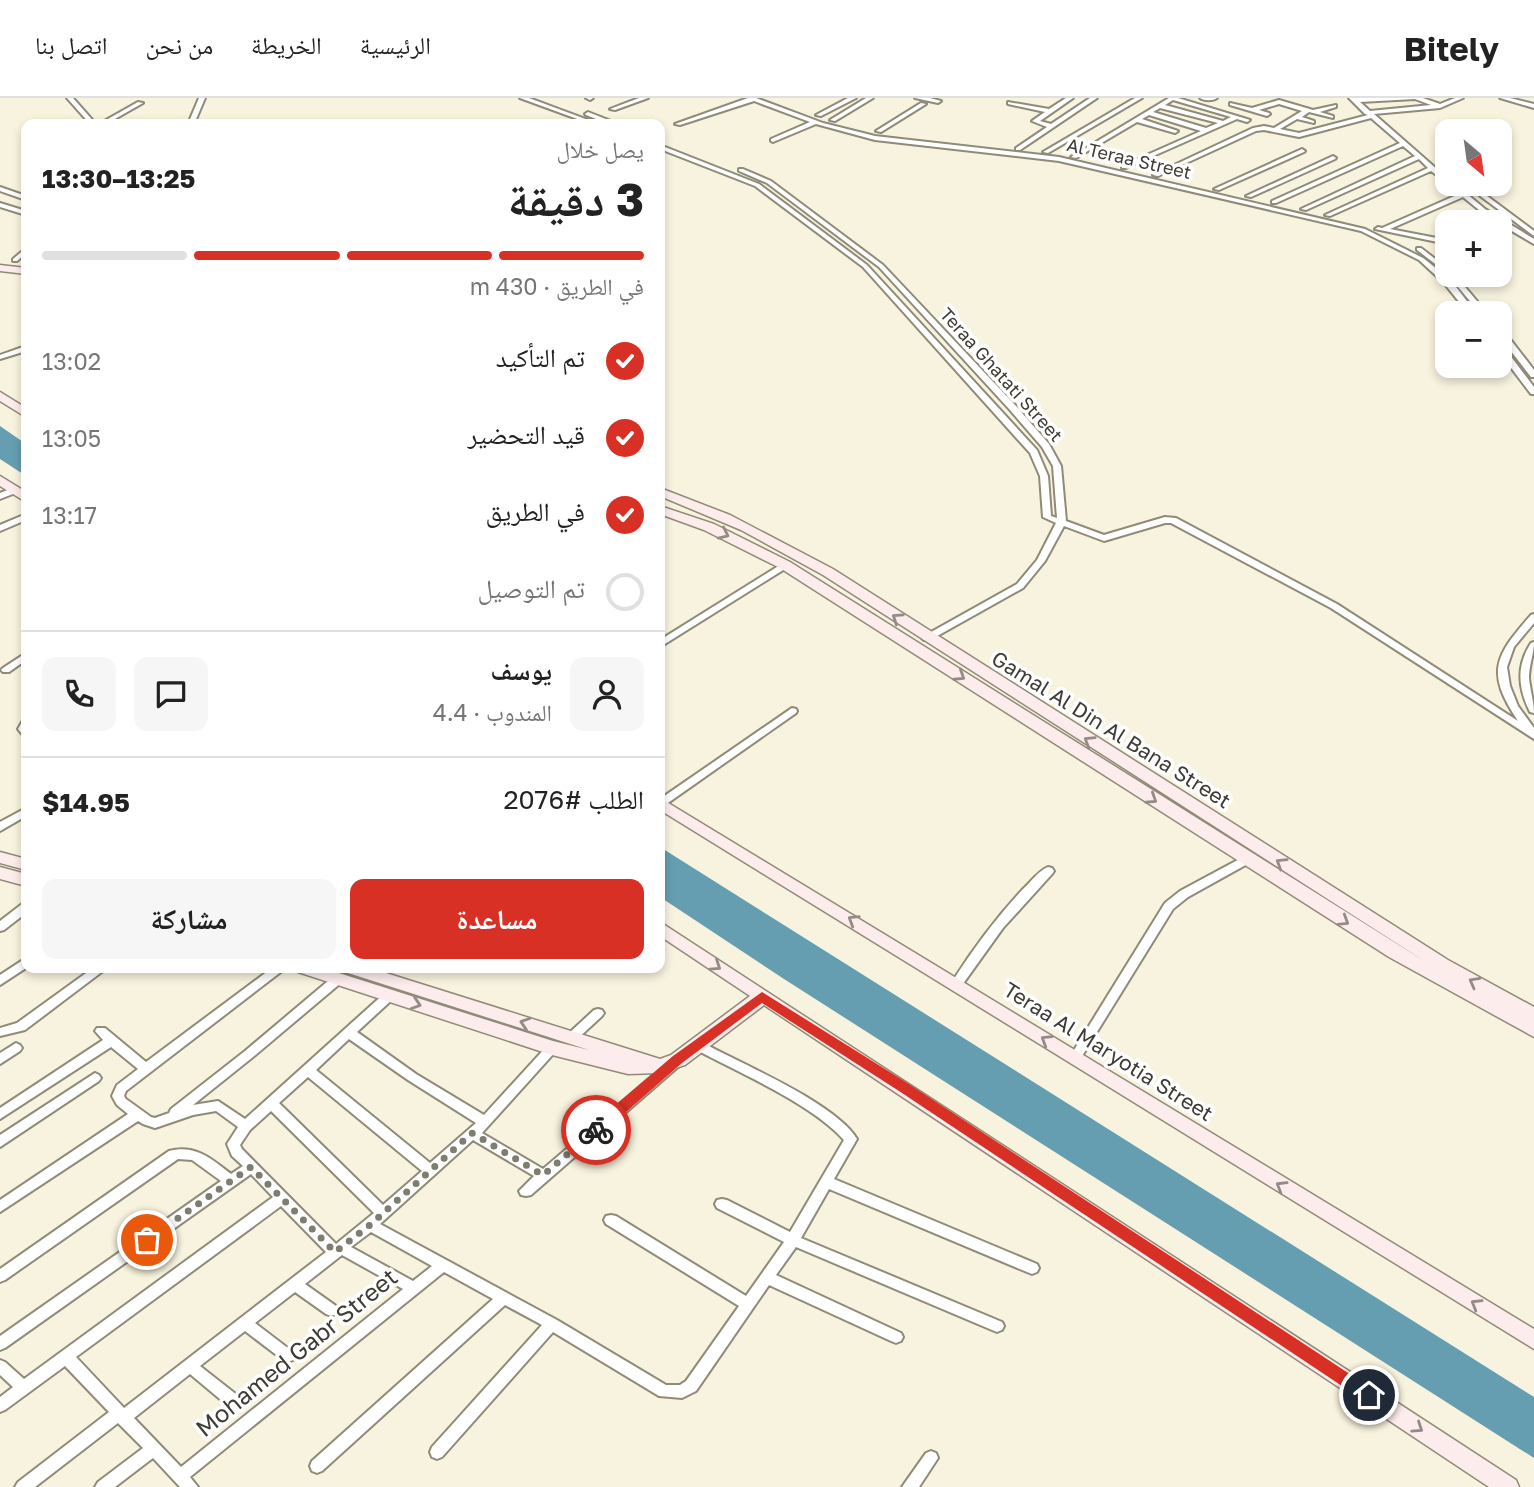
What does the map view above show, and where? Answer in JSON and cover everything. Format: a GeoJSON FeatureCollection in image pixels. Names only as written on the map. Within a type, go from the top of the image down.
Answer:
{"type":"FeatureCollection","features":[{"type":"Feature","properties":{"kind":"main road"},"geometry":{"type":"LineString","coordinates":[[0,259],[20,261]]}},
{"type":"Feature","properties":{"kind":"main road"},"geometry":{"type":"LineString","coordinates":[[0,268],[21,270]]}},
{"type":"Feature","properties":{"kind":"main road"},"geometry":{"type":"LineString","coordinates":[[0,396],[21,410]]}},
{"type":"Feature","properties":{"kind":"main road"},"geometry":{"type":"LineString","coordinates":[[0,480],[20,494]]}},
{"type":"Feature","properties":{"kind":"main road","name":"Gamal Al Din Al Bana Street"},"geometry":{"type":"LineString","coordinates":[[665,494],[759,532],[828,572],[927,638],[1431,957],[1534,1015]]}},
{"type":"Feature","properties":{"kind":"main road","name":"Gamal Al Din Al Bana Street"},"geometry":{"type":"LineString","coordinates":[[665,512],[709,527],[785,565],[1395,953],[1534,1030]]}},
{"type":"Feature","properties":{"kind":"main road","name":"Teraa Al Maryotia Street"},"geometry":{"type":"LineString","coordinates":[[665,806],[1534,1339]]}},
{"type":"Feature","properties":{"kind":"main road"},"geometry":{"type":"LineString","coordinates":[[0,857],[21,863]]}},
{"type":"Feature","properties":{"kind":"main road"},"geometry":{"type":"LineString","coordinates":[[0,873],[21,879]]}},
{"type":"Feature","properties":{"kind":"main road"},"geometry":{"type":"LineString","coordinates":[[665,931],[1508,1487]]}},
{"type":"Feature","properties":{"kind":"main road"},"geometry":{"type":"LineString","coordinates":[[344,973],[491,1020],[552,1048],[612,1065],[636,1068],[660,1066],[678,1060],[762,997]]}},
{"type":"Feature","properties":{"kind":"main road"},"geometry":{"type":"LineString","coordinates":[[344,973],[390,995],[571,1038],[660,1066]]}},
{"type":"Feature","properties":{"kind":"street"},"geometry":{"type":"LineString","coordinates":[[70,98],[89,119]]}},
{"type":"Feature","properties":{"kind":"street"},"geometry":{"type":"LineString","coordinates":[[193,119],[202,98]]}},
{"type":"Feature","properties":{"kind":"street"},"geometry":{"type":"LineString","coordinates":[[523,98],[582,119]]}},
{"type":"Feature","properties":{"kind":"street"},"geometry":{"type":"LineString","coordinates":[[543,98],[600,119]]}},
{"type":"Feature","properties":{"kind":"street"},"geometry":{"type":"LineString","coordinates":[[613,108],[633,99],[645,98]]}},
{"type":"Feature","properties":{"kind":"street"},"geometry":{"type":"LineString","coordinates":[[678,124],[752,98]]}},
{"type":"Feature","properties":{"kind":"street","name":"Al Teraa Street"},"geometry":{"type":"LineString","coordinates":[[752,98],[897,141],[1059,159],[1367,228],[1435,240]]}},
{"type":"Feature","properties":{"kind":"street","name":"Al Teraa Street"},"geometry":{"type":"LineString","coordinates":[[769,98],[817,119],[879,131],[1074,157],[1328,215],[1367,228],[1421,259],[1447,281],[1463,301]]}},
{"type":"Feature","properties":{"kind":"street"},"geometry":{"type":"LineString","coordinates":[[773,141],[853,98]]}},
{"type":"Feature","properties":{"kind":"street"},"geometry":{"type":"LineString","coordinates":[[833,120],[870,98]]}},
{"type":"Feature","properties":{"kind":"street"},"geometry":{"type":"LineString","coordinates":[[918,98],[938,101]]}},
{"type":"Feature","properties":{"kind":"street"},"geometry":{"type":"LineString","coordinates":[[1052,126],[1035,121],[1070,98]]}},
{"type":"Feature","properties":{"kind":"street"},"geometry":{"type":"LineString","coordinates":[[1018,149],[1094,98]]}},
{"type":"Feature","properties":{"kind":"street"},"geometry":{"type":"LineString","coordinates":[[1046,152],[1139,98]]}},
{"type":"Feature","properties":{"kind":"street"},"geometry":{"type":"LineString","coordinates":[[1074,157],[1173,98],[1247,120]]}},
{"type":"Feature","properties":{"kind":"street"},"geometry":{"type":"LineString","coordinates":[[1203,98],[1214,98]]}},
{"type":"Feature","properties":{"kind":"street"},"geometry":{"type":"LineString","coordinates":[[1267,98],[1331,117]]}},
{"type":"Feature","properties":{"kind":"street"},"geometry":{"type":"LineString","coordinates":[[1353,99],[1415,98],[1437,106]]}},
{"type":"Feature","properties":{"kind":"street"},"geometry":{"type":"LineString","coordinates":[[1156,174],[1255,129],[1299,135],[1369,114],[1443,106],[1460,98]]}},
{"type":"Feature","properties":{"kind":"street"},"geometry":{"type":"LineString","coordinates":[[1503,98],[1534,106]]}},
{"type":"Feature","properties":{"kind":"street"},"geometry":{"type":"LineString","coordinates":[[1353,99],[1435,170]]}},
{"type":"Feature","properties":{"kind":"street"},"geometry":{"type":"LineString","coordinates":[[1252,110],[1279,100]]}},
{"type":"Feature","properties":{"kind":"street"},"geometry":{"type":"LineString","coordinates":[[1038,101],[1058,106]]}},
{"type":"Feature","properties":{"kind":"street"},"geometry":{"type":"LineString","coordinates":[[111,119],[140,103]]}},
{"type":"Feature","properties":{"kind":"street"},"geometry":{"type":"LineString","coordinates":[[1010,103],[1050,111]]}},
{"type":"Feature","properties":{"kind":"street"},"geometry":{"type":"LineString","coordinates":[[879,131],[923,104]]}},
{"type":"Feature","properties":{"kind":"street"},"geometry":{"type":"LineString","coordinates":[[1232,104],[1267,114]]}},
{"type":"Feature","properties":{"kind":"street"},"geometry":{"type":"LineString","coordinates":[[1160,106],[1223,123]]}},
{"type":"Feature","properties":{"kind":"street"},"geometry":{"type":"LineString","coordinates":[[1275,130],[1310,111],[1334,106]]}},
{"type":"Feature","properties":{"kind":"street"},"geometry":{"type":"LineString","coordinates":[[1149,113],[1205,130]]}},
{"type":"Feature","properties":{"kind":"street"},"geometry":{"type":"LineString","coordinates":[[1124,167],[1237,117]]}},
{"type":"Feature","properties":{"kind":"street"},"geometry":{"type":"LineString","coordinates":[[1296,117],[1312,122]]}},
{"type":"Feature","properties":{"kind":"street"},"geometry":{"type":"LineString","coordinates":[[1138,120],[1175,131]]}},
{"type":"Feature","properties":{"kind":"street","name":"Teraa Ghatati Street"},"geometry":{"type":"LineString","coordinates":[[665,142],[762,178],[873,259],[1046,446],[1057,466],[1062,520],[1046,516],[1044,476],[1034,452],[865,266],[750,181],[665,149]]}},
{"type":"Feature","properties":{"kind":"street"},"geometry":{"type":"LineString","coordinates":[[1274,202],[1403,144]]}},
{"type":"Feature","properties":{"kind":"street"},"geometry":{"type":"LineString","coordinates":[[1217,189],[1302,151]]}},
{"type":"Feature","properties":{"kind":"street"},"geometry":{"type":"LineString","coordinates":[[1304,209],[1419,157]]}},
{"type":"Feature","properties":{"kind":"street"},"geometry":{"type":"LineString","coordinates":[[1248,196],[1333,158]]}},
{"type":"Feature","properties":{"kind":"street"},"geometry":{"type":"LineString","coordinates":[[1328,215],[1430,166],[1435,167]]}},
{"type":"Feature","properties":{"kind":"street"},"geometry":{"type":"LineString","coordinates":[[0,189],[21,196]]}},
{"type":"Feature","properties":{"kind":"street"},"geometry":{"type":"LineString","coordinates":[[1385,231],[1459,196]]}},
{"type":"Feature","properties":{"kind":"street"},"geometry":{"type":"LineString","coordinates":[[1466,196],[1483,210]]}},
{"type":"Feature","properties":{"kind":"street"},"geometry":{"type":"LineString","coordinates":[[1483,196],[1534,234]]}},
{"type":"Feature","properties":{"kind":"street"},"geometry":{"type":"LineString","coordinates":[[0,205],[21,212]]}},
{"type":"Feature","properties":{"kind":"street"},"geometry":{"type":"LineString","coordinates":[[1512,229],[1534,243]]}},
{"type":"Feature","properties":{"kind":"street"},"geometry":{"type":"LineString","coordinates":[[1385,231],[1417,247],[1435,261]]}},
{"type":"Feature","properties":{"kind":"street"},"geometry":{"type":"LineString","coordinates":[[1512,234],[1524,236]]}},
{"type":"Feature","properties":{"kind":"street"},"geometry":{"type":"LineString","coordinates":[[831,240],[845,237]]}},
{"type":"Feature","properties":{"kind":"street"},"geometry":{"type":"LineString","coordinates":[[1461,287],[1473,301]]}},
{"type":"Feature","properties":{"kind":"street"},"geometry":{"type":"LineString","coordinates":[[1512,347],[1534,375]]}},
{"type":"Feature","properties":{"kind":"street"},"geometry":{"type":"LineString","coordinates":[[0,357],[21,351]]}},
{"type":"Feature","properties":{"kind":"street"},"geometry":{"type":"LineString","coordinates":[[1512,364],[1534,392]]}},
{"type":"Feature","properties":{"kind":"street"},"geometry":{"type":"LineString","coordinates":[[0,496],[20,494]]}},
{"type":"Feature","properties":{"kind":"street"},"geometry":{"type":"LineString","coordinates":[[0,528],[21,519]]}},
{"type":"Feature","properties":{"kind":"street"},"geometry":{"type":"LineString","coordinates":[[927,638],[1024,583],[1041,562],[1062,520],[1104,538],[1173,520],[1334,606],[1534,735]]}},
{"type":"Feature","properties":{"kind":"street"},"geometry":{"type":"LineString","coordinates":[[665,641],[785,565]]}},
{"type":"Feature","properties":{"kind":"street"},"geometry":{"type":"LineString","coordinates":[[1533,619],[1508,651],[1502,669],[1512,701],[1534,735]]}},
{"type":"Feature","properties":{"kind":"street"},"geometry":{"type":"LineString","coordinates":[[1534,645],[1523,668],[1522,677],[1534,710]]}},
{"type":"Feature","properties":{"kind":"street"},"geometry":{"type":"LineString","coordinates":[[6,670],[21,660]]}},
{"type":"Feature","properties":{"kind":"street"},"geometry":{"type":"LineString","coordinates":[[665,800],[792,711]]}},
{"type":"Feature","properties":{"kind":"street"},"geometry":{"type":"LineString","coordinates":[[0,827],[21,814]]}},
{"type":"Feature","properties":{"kind":"street"},"geometry":{"type":"LineString","coordinates":[[1075,1058],[1169,906],[1184,894],[1247,859]]}},
{"type":"Feature","properties":{"kind":"street"},"geometry":{"type":"LineString","coordinates":[[956,985],[983,943],[1014,905],[1048,870]]}},
{"type":"Feature","properties":{"kind":"street"},"geometry":{"type":"LineString","coordinates":[[0,927],[21,911]]}},
{"type":"Feature","properties":{"kind":"street"},"geometry":{"type":"LineString","coordinates":[[0,981],[21,966]]}},
{"type":"Feature","properties":{"kind":"street"},"geometry":{"type":"LineString","coordinates":[[0,1032],[20,1027],[94,973]]}},
{"type":"Feature","properties":{"kind":"street"},"geometry":{"type":"LineString","coordinates":[[246,1126],[218,1106],[192,1110],[155,1123],[121,1102],[118,1096],[121,1088],[273,973]]}},
{"type":"Feature","properties":{"kind":"street"},"geometry":{"type":"LineString","coordinates":[[165,1120],[249,1054],[344,973]]}},
{"type":"Feature","properties":{"kind":"street"},"geometry":{"type":"LineString","coordinates":[[390,995],[246,1126],[233,1144],[251,1167],[338,1250],[414,1288]]}},
{"type":"Feature","properties":{"kind":"street"},"geometry":{"type":"LineString","coordinates":[[571,1038],[598,1013]]}},
{"type":"Feature","properties":{"kind":"street"},"geometry":{"type":"LineString","coordinates":[[349,1033],[412,1077],[485,1122]]}},
{"type":"Feature","properties":{"kind":"street"},"geometry":{"type":"LineString","coordinates":[[0,1114],[106,1036],[146,1069]]}},
{"type":"Feature","properties":{"kind":"street"},"geometry":{"type":"LineString","coordinates":[[370,1225],[552,1324],[664,1391],[682,1392],[691,1386],[768,1278],[793,1240],[850,1139],[847,1133],[786,1093],[699,1046]]}},
{"type":"Feature","properties":{"kind":"street"},"geometry":{"type":"LineString","coordinates":[[0,1059],[16,1048]]}},
{"type":"Feature","properties":{"kind":"street"},"geometry":{"type":"LineString","coordinates":[[23,1487],[190,1366],[370,1225],[485,1122],[552,1048]]}},
{"type":"Feature","properties":{"kind":"street"},"geometry":{"type":"LineString","coordinates":[[526,1191],[678,1060]]}},
{"type":"Feature","properties":{"kind":"street"},"geometry":{"type":"LineString","coordinates":[[308,1070],[430,1171]]}},
{"type":"Feature","properties":{"kind":"street"},"geometry":{"type":"LineString","coordinates":[[0,1142],[95,1078]]}},
{"type":"Feature","properties":{"kind":"street"},"geometry":{"type":"LineString","coordinates":[[271,1103],[383,1213]]}},
{"type":"Feature","properties":{"kind":"street"},"geometry":{"type":"LineString","coordinates":[[0,1207],[138,1114]]}},
{"type":"Feature","properties":{"kind":"street"},"geometry":{"type":"LineString","coordinates":[[472,1133],[543,1175]]}},
{"type":"Feature","properties":{"kind":"street"},"geometry":{"type":"LineString","coordinates":[[0,1276],[174,1154],[184,1151],[193,1154],[231,1181]]}},
{"type":"Feature","properties":{"kind":"street"},"geometry":{"type":"LineString","coordinates":[[0,1344],[251,1167]]}},
{"type":"Feature","properties":{"kind":"street"},"geometry":{"type":"LineString","coordinates":[[827,1182],[1032,1268]]}},
{"type":"Feature","properties":{"kind":"street"},"geometry":{"type":"LineString","coordinates":[[0,1405],[282,1198]]}},
{"type":"Feature","properties":{"kind":"street"},"geometry":{"type":"LineString","coordinates":[[722,1204],[793,1240],[997,1326]]}},
{"type":"Feature","properties":{"kind":"street"},"geometry":{"type":"LineString","coordinates":[[611,1220],[749,1305]]}},
{"type":"Feature","properties":{"kind":"street","name":"Mohamed Gabr Street"},"geometry":{"type":"LineString","coordinates":[[184,1482],[444,1265]]}},
{"type":"Feature","properties":{"kind":"street"},"geometry":{"type":"LineString","coordinates":[[768,1278],[896,1337]]}},
{"type":"Feature","properties":{"kind":"street"},"geometry":{"type":"LineString","coordinates":[[295,1284],[331,1310]]}},
{"type":"Feature","properties":{"kind":"street"},"geometry":{"type":"LineString","coordinates":[[317,1466],[504,1297]]}},
{"type":"Feature","properties":{"kind":"street"},"geometry":{"type":"LineString","coordinates":[[245,1323],[288,1356]]}},
{"type":"Feature","properties":{"kind":"street"},"geometry":{"type":"LineString","coordinates":[[438,1452],[552,1324]]}},
{"type":"Feature","properties":{"kind":"street"},"geometry":{"type":"LineString","coordinates":[[66,1357],[184,1482]]}},
{"type":"Feature","properties":{"kind":"street"},"geometry":{"type":"LineString","coordinates":[[0,1366],[23,1388]]}},
{"type":"Feature","properties":{"kind":"street"},"geometry":{"type":"LineString","coordinates":[[190,1366],[232,1400]]}},
{"type":"Feature","properties":{"kind":"street"},"geometry":{"type":"LineString","coordinates":[[103,1487],[152,1449]]}},
{"type":"Feature","properties":{"kind":"street"},"geometry":{"type":"LineString","coordinates":[[910,1487],[932,1458]]}},
{"type":"Feature","properties":{"kind":"water"},"geometry":{"type":"Polygon","coordinates":[[[0,426],[21,441],[21,473],[0,459],[0,426]]]}},
{"type":"Feature","properties":{"kind":"water"},"geometry":{"type":"Polygon","coordinates":[[[665,850],[1534,1397],[1534,1458],[665,900],[665,850]]]}},
{"type":"Feature","properties":{"kind":"way so far"},"geometry":{"type":"LineString","coordinates":[[147,1240],[251,1167],[335,1252],[370,1225],[472,1133],[543,1175],[596,1130]]}},
{"type":"Feature","properties":{"kind":"route"},"geometry":{"type":"LineString","coordinates":[[596,1130],[678,1060],[762,997],[904,1087],[1369,1395]]}}]}
